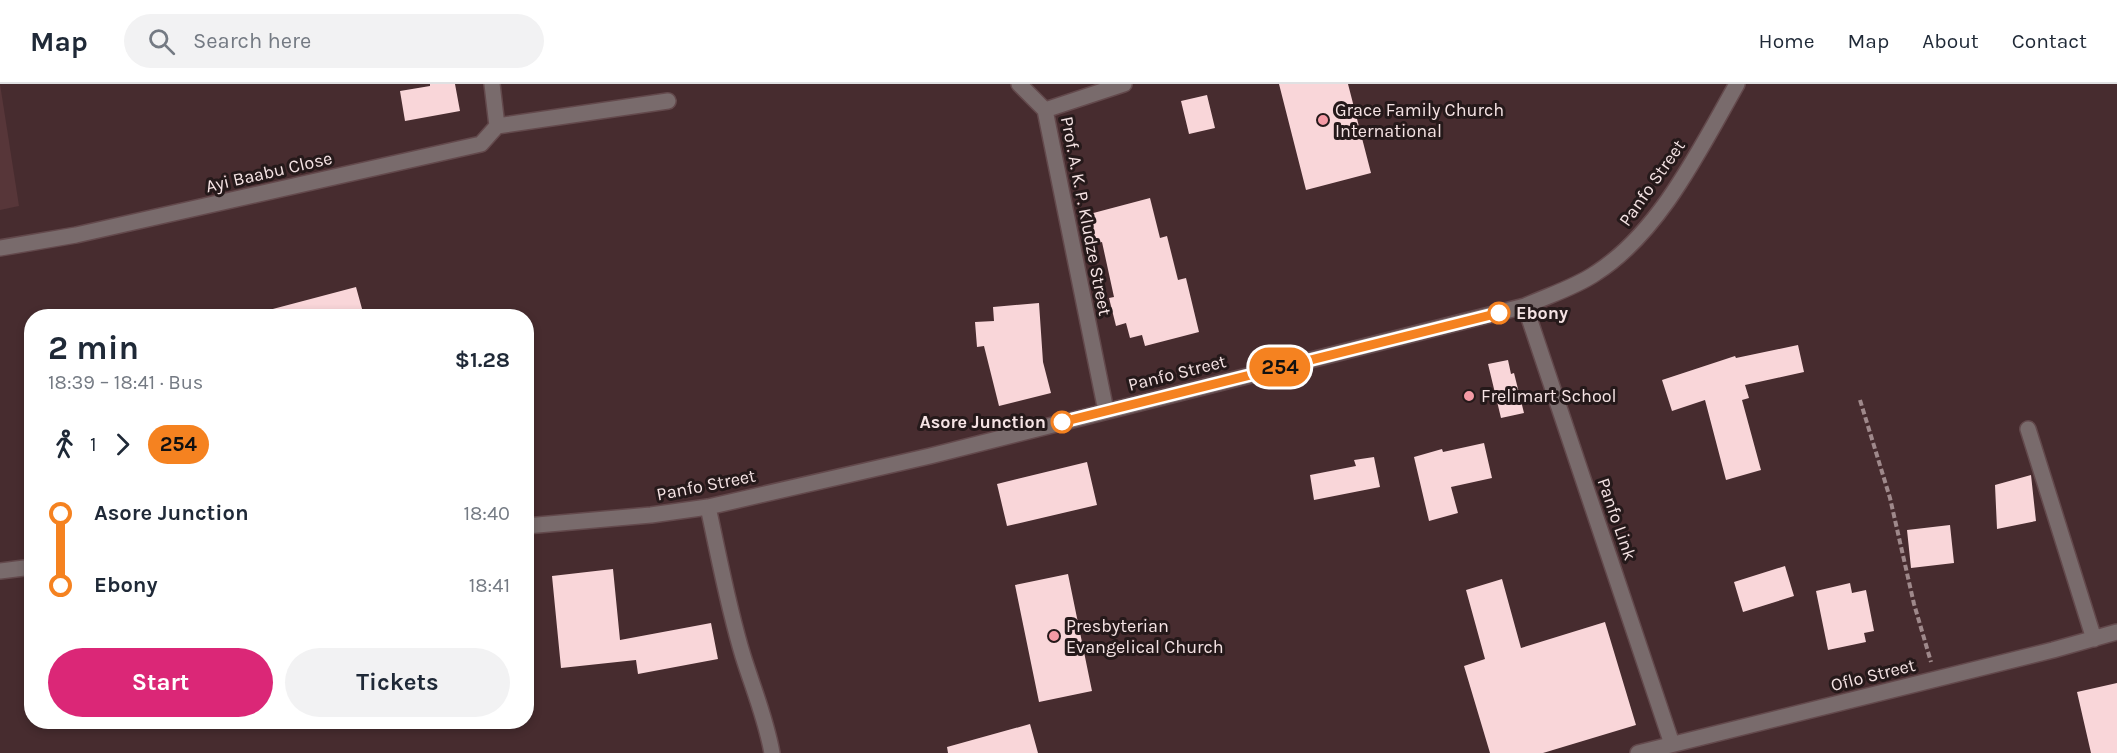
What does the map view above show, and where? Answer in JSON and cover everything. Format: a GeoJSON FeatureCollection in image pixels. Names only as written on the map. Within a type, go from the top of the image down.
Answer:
{"type":"FeatureCollection","features":[{"type":"Feature","properties":{"kind":"street"},"geometry":{"type":"LineString","coordinates":[[492,84],[497,126],[668,101]]}},
{"type":"Feature","properties":{"kind":"street"},"geometry":{"type":"LineString","coordinates":[[1019,84],[1045,110]]}},
{"type":"Feature","properties":{"kind":"street","name":"Prof. A. K. P. Kludze Street"},"geometry":{"type":"LineString","coordinates":[[1106,411],[1045,110],[1124,84]]}},
{"type":"Feature","properties":{"kind":"street","name":"Panfo Street"},"geometry":{"type":"LineString","coordinates":[[534,525],[651,515],[708,507],[930,456],[1525,306],[1595,274],[1636,240],[1664,204],[1692,161],[1737,84]]}},
{"type":"Feature","properties":{"kind":"street","name":"Ayi Baabu Close"},"geometry":{"type":"LineString","coordinates":[[0,248],[76,235],[482,144],[497,126]]}},
{"type":"Feature","properties":{"kind":"street","name":"Panfo Link"},"geometry":{"type":"LineString","coordinates":[[1525,306],[1672,744]]}},
{"type":"Feature","properties":{"kind":"street"},"geometry":{"type":"LineString","coordinates":[[2028,429],[2094,639]]}},
{"type":"Feature","properties":{"kind":"street"},"geometry":{"type":"LineString","coordinates":[[708,507],[728,599],[743,656],[767,727],[772,753]]}},
{"type":"Feature","properties":{"kind":"street"},"geometry":{"type":"LineString","coordinates":[[0,571],[24,568]]}},
{"type":"Feature","properties":{"kind":"street","name":"Oflo Street"},"geometry":{"type":"LineString","coordinates":[[1638,753],[2117,632]]}},
{"type":"Feature","properties":{"kind":"path"},"geometry":{"type":"LineString","coordinates":[[1860,400],[1890,498],[1914,604],[1936,679]]}},
{"type":"Feature","properties":{"kind":"shaded area"},"geometry":{"type":"Polygon","coordinates":[[[0,84],[19,206],[0,210],[0,84]]]}},
{"type":"Feature","properties":{"kind":"building"},"geometry":{"type":"Polygon","coordinates":[[[430,84],[455,84],[460,111],[405,121],[400,91],[430,86],[430,84]]]}},
{"type":"Feature","properties":{"kind":"building"},"geometry":{"type":"Polygon","coordinates":[[[1279,84],[1348,84],[1371,173],[1306,190],[1279,84]]]}},
{"type":"Feature","properties":{"kind":"building"},"geometry":{"type":"Polygon","coordinates":[[[1207,95],[1215,128],[1189,134],[1181,101],[1207,95]]]}},
{"type":"Feature","properties":{"kind":"building"},"geometry":{"type":"Polygon","coordinates":[[[1150,198],[1160,238],[1167,236],[1178,280],[1186,278],[1199,332],[1145,346],[1142,335],[1130,338],[1126,323],[1116,326],[1109,298],[1114,297],[1102,242],[1090,245],[1082,216],[1150,198]]]}},
{"type":"Feature","properties":{"kind":"building"},"geometry":{"type":"Polygon","coordinates":[[[356,287],[362,309],[273,309],[356,287]]]}},
{"type":"Feature","properties":{"kind":"building"},"geometry":{"type":"Polygon","coordinates":[[[1039,303],[1043,362],[1051,393],[999,406],[984,346],[977,347],[975,322],[994,321],[993,307],[1039,303]]]}},
{"type":"Feature","properties":{"kind":"building"},"geometry":{"type":"Polygon","coordinates":[[[1798,345],[1804,372],[1745,385],[1749,398],[1742,400],[1761,470],[1726,480],[1705,400],[1672,411],[1662,380],[1735,356],[1736,358],[1798,345]]]}},
{"type":"Feature","properties":{"kind":"building"},"geometry":{"type":"Polygon","coordinates":[[[1508,360],[1511,374],[1514,373],[1524,413],[1501,418],[1488,364],[1508,360]]]}},
{"type":"Feature","properties":{"kind":"building"},"geometry":{"type":"Polygon","coordinates":[[[1484,443],[1492,478],[1451,487],[1458,513],[1429,521],[1414,457],[1442,449],[1443,452],[1484,443]]]}},
{"type":"Feature","properties":{"kind":"building"},"geometry":{"type":"Polygon","coordinates":[[[1374,457],[1380,487],[1314,500],[1310,475],[1356,466],[1354,460],[1374,457]]]}},
{"type":"Feature","properties":{"kind":"building"},"geometry":{"type":"Polygon","coordinates":[[[1087,462],[1097,505],[1007,526],[997,484],[1087,462]]]}},
{"type":"Feature","properties":{"kind":"building"},"geometry":{"type":"Polygon","coordinates":[[[2031,475],[2036,521],[1997,529],[1995,485],[2031,475]]]}},
{"type":"Feature","properties":{"kind":"building"},"geometry":{"type":"Polygon","coordinates":[[[1950,525],[1954,563],[1911,568],[1907,530],[1950,525]]]}},
{"type":"Feature","properties":{"kind":"building"},"geometry":{"type":"Polygon","coordinates":[[[1785,566],[1794,596],[1743,612],[1734,582],[1785,566]]]}},
{"type":"Feature","properties":{"kind":"building"},"geometry":{"type":"Polygon","coordinates":[[[613,569],[620,640],[711,623],[718,659],[638,674],[636,660],[561,668],[552,576],[613,569]]]}},
{"type":"Feature","properties":{"kind":"building"},"geometry":{"type":"Polygon","coordinates":[[[1068,574],[1092,691],[1039,702],[1015,585],[1068,574]]]}},
{"type":"Feature","properties":{"kind":"building"},"geometry":{"type":"Polygon","coordinates":[[[1502,579],[1521,648],[1605,622],[1636,725],[1543,753],[1490,753],[1464,666],[1485,659],[1466,590],[1502,579]]]}},
{"type":"Feature","properties":{"kind":"building"},"geometry":{"type":"Polygon","coordinates":[[[1850,583],[1852,593],[1866,590],[1874,631],[1864,633],[1866,642],[1828,650],[1816,591],[1850,583]]]}},
{"type":"Feature","properties":{"kind":"building"},"geometry":{"type":"Polygon","coordinates":[[[2117,683],[2117,753],[2091,753],[2077,692],[2117,683]]]}},
{"type":"Feature","properties":{"kind":"building"},"geometry":{"type":"Polygon","coordinates":[[[1030,724],[1038,753],[948,753],[947,747],[1030,724]]]}},
{"type":"Feature","properties":{"kind":"bus line","name":"254"},"geometry":{"type":"LineString","coordinates":[[1062,422],[1499,313]]}},
{"type":"Feature","properties":{"kind":"place","name":"Grace Family Church International"},"geometry":{"type":"Point","coordinates":[1323,120]}},
{"type":"Feature","properties":{"kind":"place","name":"Ebony"},"geometry":{"type":"Point","coordinates":[1499,313]}},
{"type":"Feature","properties":{"kind":"place","name":"Frelimart School"},"geometry":{"type":"Point","coordinates":[1469,396]}},
{"type":"Feature","properties":{"kind":"place","name":"Asore Junction"},"geometry":{"type":"Point","coordinates":[1062,422]}},
{"type":"Feature","properties":{"kind":"place","name":"Presbyterian Evangelical Church"},"geometry":{"type":"Point","coordinates":[1054,636]}}]}
